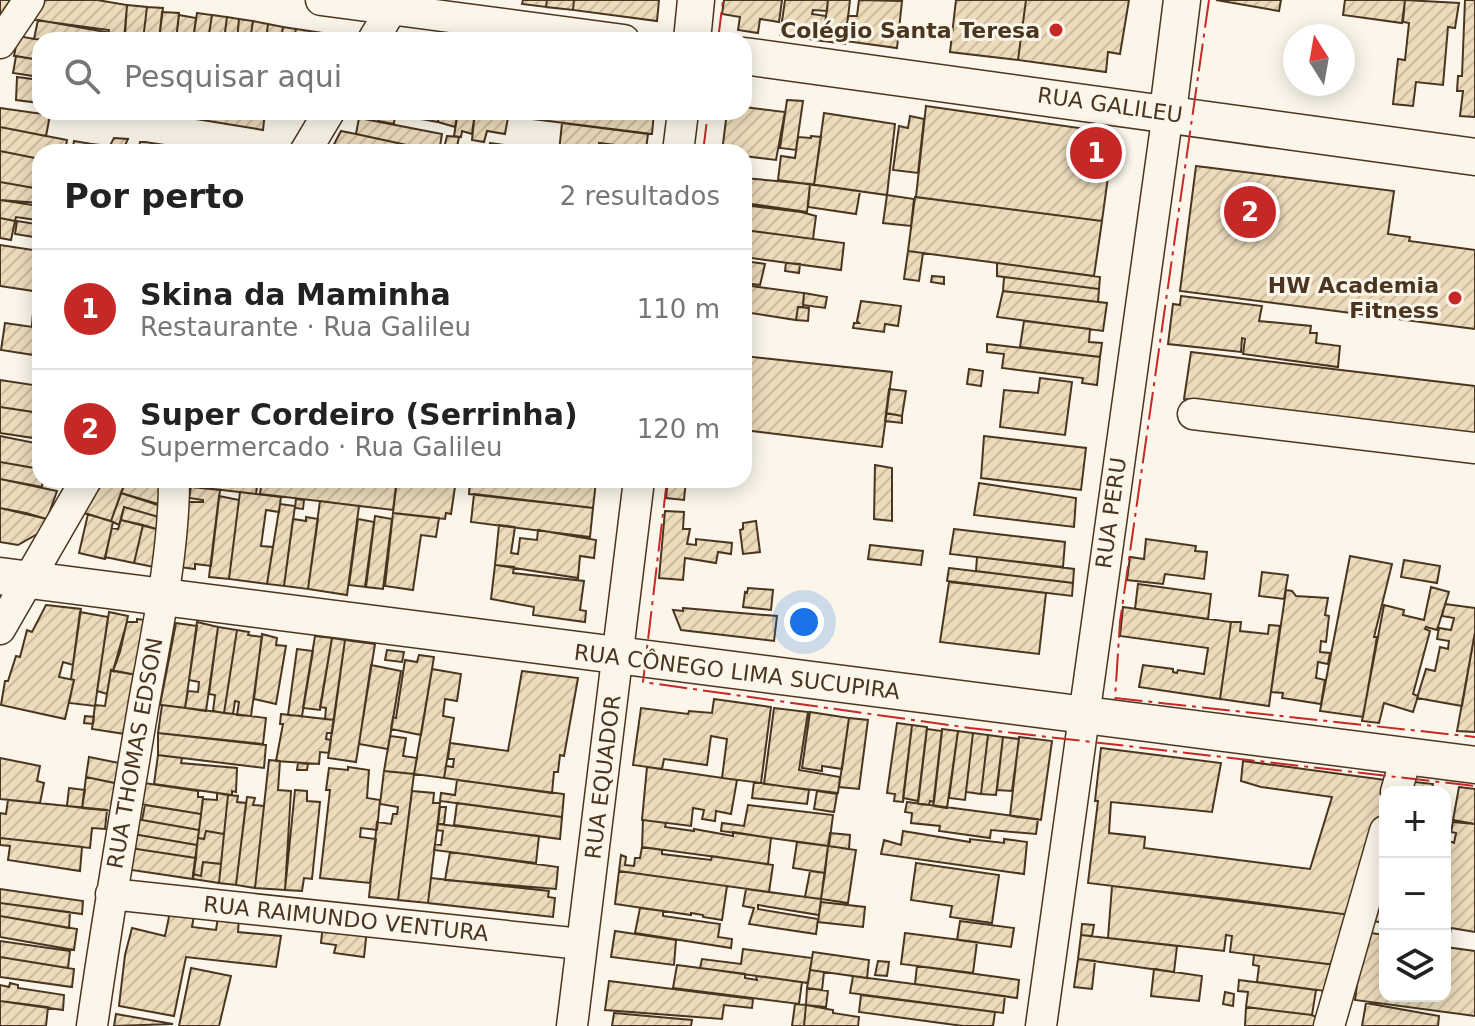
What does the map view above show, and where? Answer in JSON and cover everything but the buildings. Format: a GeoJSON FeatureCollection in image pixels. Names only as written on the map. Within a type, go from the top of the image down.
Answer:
{"type":"FeatureCollection","features":[{"type":"Feature","properties":{"kind":"street"},"geometry":{"type":"LineString","coordinates":[[0,43],[29,0]]}},
{"type":"Feature","properties":{"kind":"street"},"geometry":{"type":"LineString","coordinates":[[321,0],[562,32]]}},
{"type":"Feature","properties":{"kind":"street"},"geometry":{"type":"LineString","coordinates":[[693,32],[696,0]]}},
{"type":"Feature","properties":{"kind":"street","name":"RUA PERU"},"geometry":{"type":"LineString","coordinates":[[1041,1026],[1182,0]]}},
{"type":"Feature","properties":{"kind":"street"},"geometry":{"type":"LineString","coordinates":[[378,32],[391,10]]}},
{"type":"Feature","properties":{"kind":"street","name":"RUA GALILEU"},"geometry":{"type":"LineString","coordinates":[[752,57],[1168,112],[1475,157]]}},
{"type":"Feature","properties":{"kind":"street"},"geometry":{"type":"LineString","coordinates":[[310,144],[324,120]]}},
{"type":"Feature","properties":{"kind":"street"},"geometry":{"type":"LineString","coordinates":[[679,144],[682,120]]}},
{"type":"Feature","properties":{"kind":"street"},"geometry":{"type":"LineString","coordinates":[[1193,414],[1475,448]]}},
{"type":"Feature","properties":{"kind":"street"},"geometry":{"type":"LineString","coordinates":[[0,629],[14,578],[80,488]]}},
{"type":"Feature","properties":{"kind":"street","name":"RUA THOMAS EDSON"},"geometry":{"type":"LineString","coordinates":[[92,1026],[111,894],[163,597],[174,488]]}},
{"type":"Feature","properties":{"kind":"street","name":"RUA EQUADOR"},"geometry":{"type":"LineString","coordinates":[[572,1026],[638,488]]}},
{"type":"Feature","properties":{"kind":"street","name":"RUA CÔNEGO LIMA SUCUPIRA"},"geometry":{"type":"LineString","coordinates":[[14,578],[1082,716],[1401,775],[1475,765]]}},
{"type":"Feature","properties":{"kind":"street"},"geometry":{"type":"LineString","coordinates":[[1329,1026],[1379,852]]}},
{"type":"Feature","properties":{"kind":"street","name":"RUA RAIMUNDO VENTURA"},"geometry":{"type":"LineString","coordinates":[[111,894],[581,944]]}},
{"type":"Feature","properties":{"kind":"power"},"geometry":{"type":"LineString","coordinates":[[719,32],[723,0]]}},
{"type":"Feature","properties":{"kind":"power"},"geometry":{"type":"LineString","coordinates":[[1209,0],[1120,622],[1115,698],[1475,737]]}},
{"type":"Feature","properties":{"kind":"power"},"geometry":{"type":"LineString","coordinates":[[704,144],[707,120]]}},
{"type":"Feature","properties":{"kind":"power"},"geometry":{"type":"LineString","coordinates":[[666,488],[643,682],[970,728],[1475,786]]}},
{"type":"Feature","properties":{"kind":"place","name":"Colégio Santa Teresa"},"geometry":{"type":"Point","coordinates":[1056,30]}},
{"type":"Feature","properties":{"kind":"place","name":"Skina da Maminha"},"geometry":{"type":"Point","coordinates":[1096,153]}},
{"type":"Feature","properties":{"kind":"place","name":"Super Cordeiro (Serrinha)"},"geometry":{"type":"Point","coordinates":[1250,212]}},
{"type":"Feature","properties":{"kind":"place","name":"HW Academia Fitness"},"geometry":{"type":"Point","coordinates":[1455,298]}}]}
